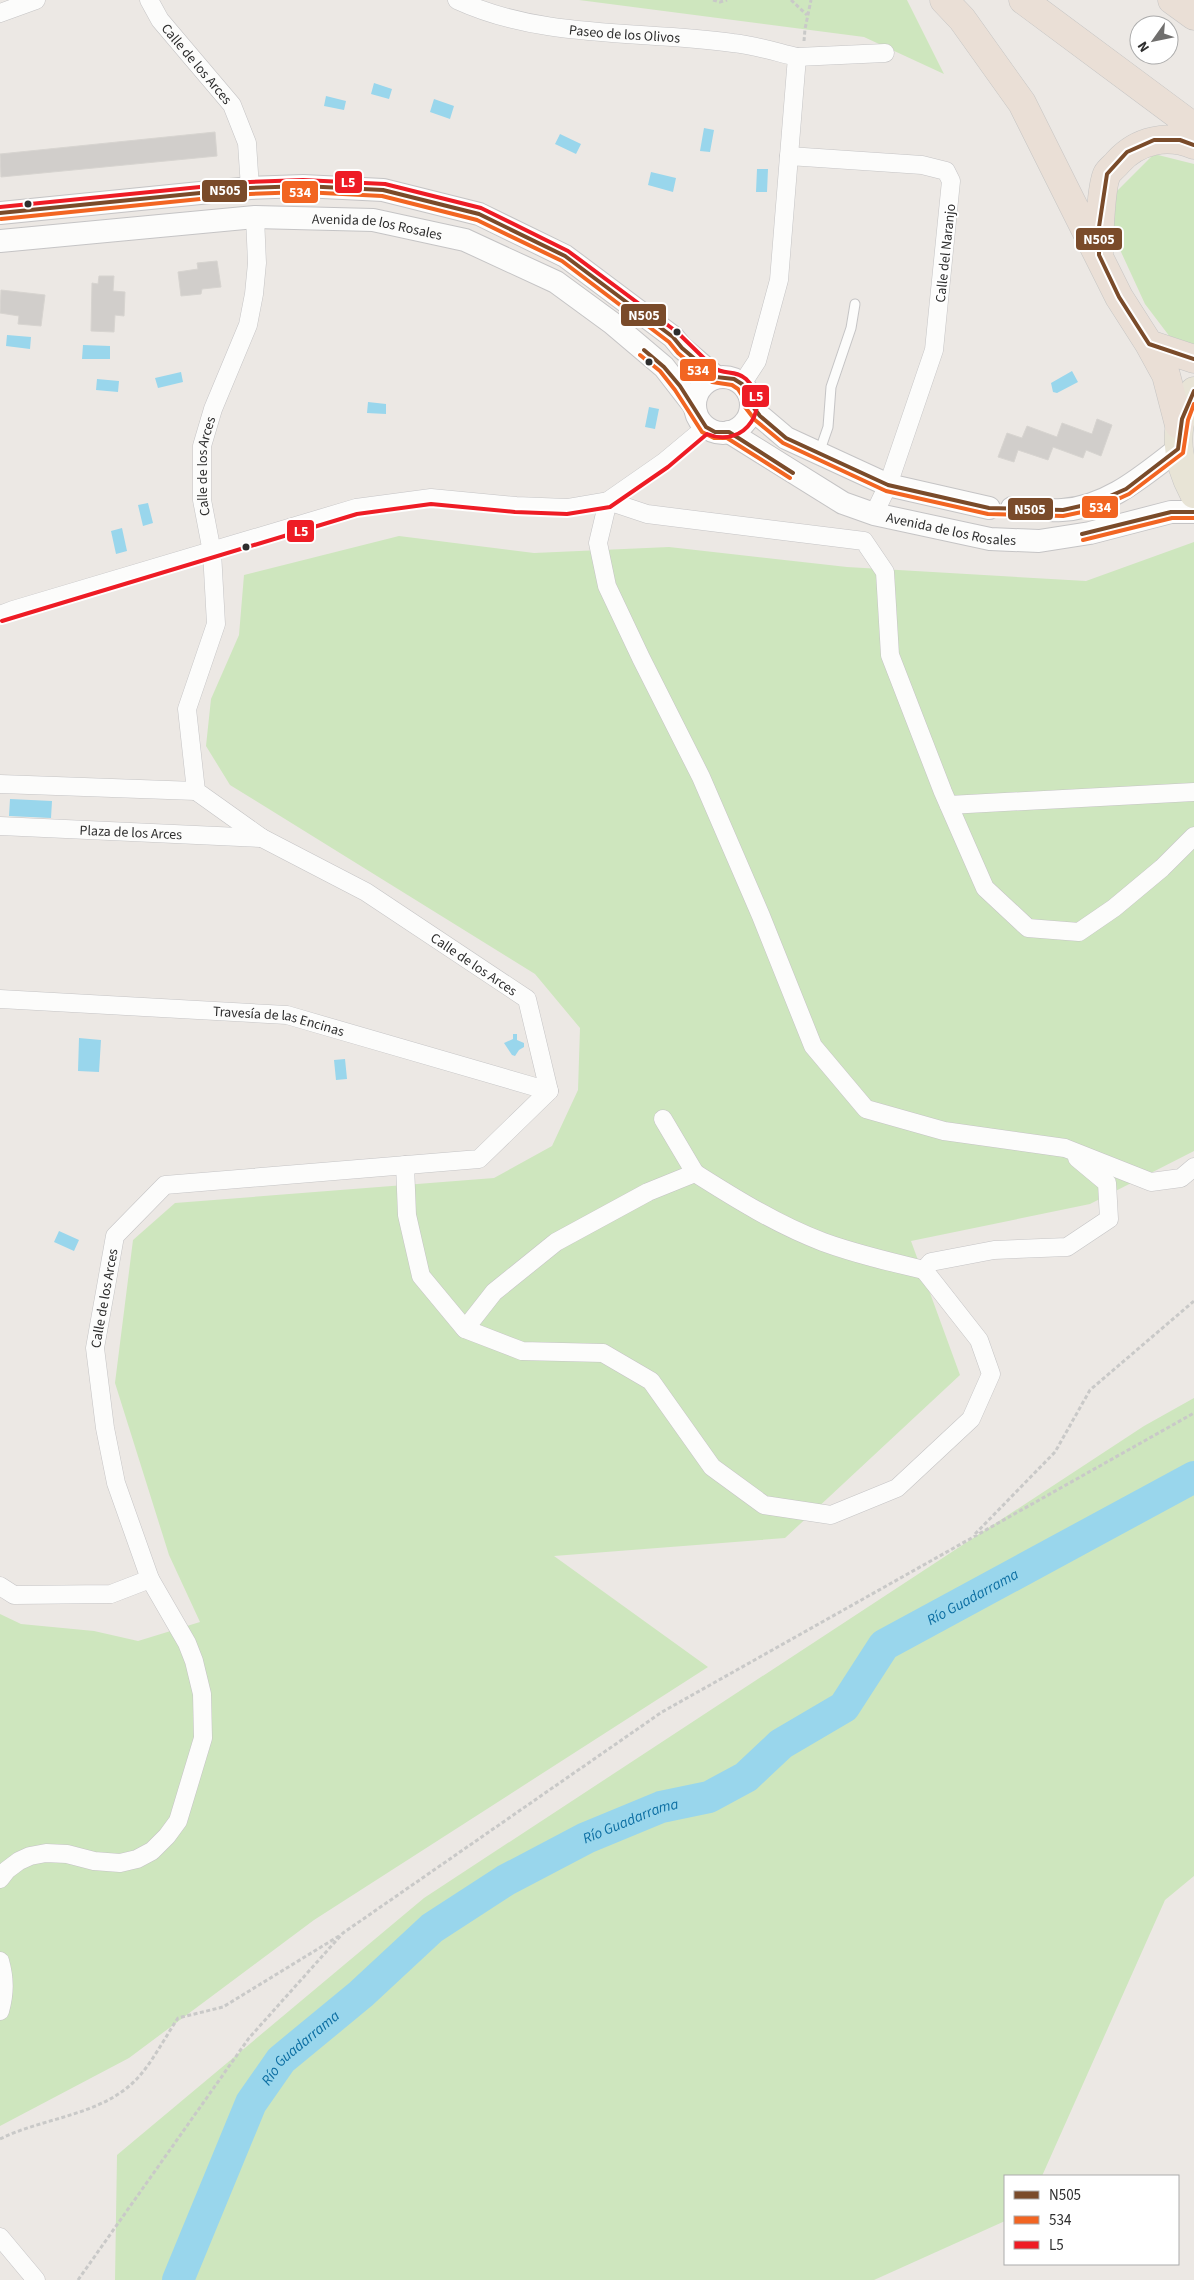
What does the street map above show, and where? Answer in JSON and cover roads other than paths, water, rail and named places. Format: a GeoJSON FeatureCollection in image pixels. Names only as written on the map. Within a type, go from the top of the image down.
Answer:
{"type":"FeatureCollection","features":[{"type":"Feature","properties":{"kind":"highway"},"geometry":{"type":"LineString","coordinates":[[944,0],[962,20],[1022,103],[1119,297],[1166,375],[1179,437]]}},
{"type":"Feature","properties":{"kind":"highway"},"geometry":{"type":"LineString","coordinates":[[1024,0],[1194,127]]}},
{"type":"Feature","properties":{"kind":"highway"},"geometry":{"type":"LineString","coordinates":[[1056,0],[1194,110]]}},
{"type":"Feature","properties":{"kind":"highway"},"geometry":{"type":"LineString","coordinates":[[1172,0],[1194,16]]}},
{"type":"Feature","properties":{"kind":"highway"},"geometry":{"type":"LineString","coordinates":[[1099,255],[1099,227],[1107,174],[1127,152],[1154,140],[1180,140],[1194,145]]}},
{"type":"Feature","properties":{"kind":"highway"},"geometry":{"type":"LineString","coordinates":[[1149,344],[1194,360]]}},
{"type":"Feature","properties":{"kind":"main road"},"geometry":{"type":"LineString","coordinates":[[1194,391],[1188,400],[1179,437],[1183,472],[1194,494]]}},
{"type":"Feature","properties":{"kind":"street"},"geometry":{"type":"LineString","coordinates":[[0,13],[36,0]]}},
{"type":"Feature","properties":{"kind":"street","name":"Calle de los Arces"},"geometry":{"type":"LineString","coordinates":[[149,0],[160,20],[232,105],[247,144],[250,188]]}},
{"type":"Feature","properties":{"kind":"street","name":"Paseo de los Olivos"},"geometry":{"type":"LineString","coordinates":[[457,0],[481,11],[547,28],[734,43],[796,56],[885,54]]}},
{"type":"Feature","properties":{"kind":"street"},"geometry":{"type":"LineString","coordinates":[[716,377],[702,386],[697,394],[695,407],[697,416],[706,427],[715,432],[729,432],[743,424],[749,415],[746,394],[779,280],[796,56]]}},
{"type":"Feature","properties":{"kind":"street","name":"Calle del Naranjo"},"geometry":{"type":"LineString","coordinates":[[789,156],[922,165],[946,171],[951,181],[934,350],[888,486],[874,514]]}},
{"type":"Feature","properties":{"kind":"street"},"geometry":{"type":"LineString","coordinates":[[0,213],[250,188],[303,186],[383,190],[479,214],[565,256],[673,338],[716,377],[734,379],[746,394]]}},
{"type":"Feature","properties":{"kind":"street","name":"Calle de los Arces"},"geometry":{"type":"LineString","coordinates":[[0,1879],[7,1870],[30,1856],[46,1853],[67,1854],[94,1861],[120,1863],[137,1859],[152,1851],[167,1836],[178,1821],[202,1738],[202,1694],[194,1662],[187,1643],[150,1579],[116,1484],[105,1428],[95,1348],[115,1236],[165,1185],[479,1159],[549,1091],[527,999],[366,892],[262,838],[196,791],[187,709],[216,624],[212,552],[202,500],[202,446],[213,409],[248,325],[257,263],[255,216]]}},
{"type":"Feature","properties":{"kind":"street","name":"Avenida de los Rosales"},"geometry":{"type":"LineString","coordinates":[[0,241],[255,216],[373,220],[465,240],[556,282],[612,323],[664,368],[695,407]]}},
{"type":"Feature","properties":{"kind":"street","name":"Avenida de los Rosales"},"geometry":{"type":"LineString","coordinates":[[746,394],[760,416],[786,438],[888,486],[989,508],[1063,510],[1094,503],[1126,489],[1179,437]]}},
{"type":"Feature","properties":{"kind":"street"},"geometry":{"type":"LineString","coordinates":[[0,615],[356,508],[431,498],[516,506],[567,508],[608,501],[664,462],[706,427]]}},
{"type":"Feature","properties":{"kind":"street","name":"Avenida de los Rosales"},"geometry":{"type":"LineString","coordinates":[[729,432],[843,503],[874,514],[990,539],[1039,542],[1090,533],[1171,512],[1194,512]]}},
{"type":"Feature","properties":{"kind":"street"},"geometry":{"type":"LineString","coordinates":[[608,501],[647,514],[864,541],[885,572],[890,655],[949,805],[985,888],[1028,928],[1079,932],[1114,908],[1162,868],[1194,836]]}},
{"type":"Feature","properties":{"kind":"street"},"geometry":{"type":"LineString","coordinates":[[608,501],[598,542],[607,586],[701,777],[813,1046],[866,1109],[944,1131],[1065,1148],[1151,1182],[1181,1178],[1194,1167]]}},
{"type":"Feature","properties":{"kind":"street"},"geometry":{"type":"LineString","coordinates":[[0,784],[196,791]]}},
{"type":"Feature","properties":{"kind":"street"},"geometry":{"type":"LineString","coordinates":[[949,805],[1194,792]]}},
{"type":"Feature","properties":{"kind":"street","name":"Plaza de los Arces"},"geometry":{"type":"LineString","coordinates":[[0,826],[262,838]]}},
{"type":"Feature","properties":{"kind":"street","name":"Travesía de las Encinas"},"geometry":{"type":"LineString","coordinates":[[0,999],[287,1015],[549,1091]]}},
{"type":"Feature","properties":{"kind":"street"},"geometry":{"type":"LineString","coordinates":[[404,1165],[407,1215],[421,1276],[465,1329],[522,1351],[603,1354],[651,1381],[712,1467],[764,1505],[831,1515],[897,1488],[971,1419],[991,1374],[979,1340],[924,1270],[877,1259],[822,1242],[751,1208],[694,1173],[663,1119]]}},
{"type":"Feature","properties":{"kind":"street"},"geometry":{"type":"LineString","coordinates":[[924,1270],[932,1262],[994,1250],[1067,1247],[1109,1219],[1107,1183],[1065,1148]]}},
{"type":"Feature","properties":{"kind":"street"},"geometry":{"type":"LineString","coordinates":[[465,1329],[494,1292],[556,1242],[648,1192],[694,1173]]}},
{"type":"Feature","properties":{"kind":"street"},"geometry":{"type":"LineString","coordinates":[[0,1586],[14,1596],[111,1594],[150,1579]]}},
{"type":"Feature","properties":{"kind":"street"},"geometry":{"type":"LineString","coordinates":[[0,1961],[4,1978],[4,1996],[0,2011]]}},
{"type":"Feature","properties":{"kind":"street"},"geometry":{"type":"LineString","coordinates":[[0,2237],[36,2280]]}},
{"type":"Feature","properties":{"kind":"lane"},"geometry":{"type":"LineString","coordinates":[[819,453],[828,427],[831,387],[851,328],[855,304]]}},
{"type":"Feature","properties":{"kind":"water"},"geometry":{"type":"Polygon","coordinates":[[[374,83],[392,89],[389,99],[371,94],[374,83]]]}},
{"type":"Feature","properties":{"kind":"water"},"geometry":{"type":"Polygon","coordinates":[[[326,96],[346,101],[344,110],[324,106],[326,96]]]}},
{"type":"Feature","properties":{"kind":"water"},"geometry":{"type":"Polygon","coordinates":[[[434,99],[454,106],[450,119],[430,112],[434,99]]]}},
{"type":"Feature","properties":{"kind":"water"},"geometry":{"type":"Polygon","coordinates":[[[704,128],[714,130],[710,152],[700,151],[704,128]]]}},
{"type":"Feature","properties":{"kind":"water"},"geometry":{"type":"Polygon","coordinates":[[[560,134],[581,144],[576,154],[555,144],[560,134]]]}},
{"type":"Feature","properties":{"kind":"water"},"geometry":{"type":"Polygon","coordinates":[[[757,169],[768,169],[767,192],[756,192],[757,169]]]}},
{"type":"Feature","properties":{"kind":"water"},"geometry":{"type":"Polygon","coordinates":[[[651,172],[676,178],[673,192],[648,185],[651,172]]]}},
{"type":"Feature","properties":{"kind":"water"},"geometry":{"type":"Polygon","coordinates":[[[7,335],[31,337],[30,349],[6,346],[7,335]]]}},
{"type":"Feature","properties":{"kind":"water"},"geometry":{"type":"Polygon","coordinates":[[[83,345],[110,346],[110,359],[82,359],[83,345]]]}},
{"type":"Feature","properties":{"kind":"water"},"geometry":{"type":"Polygon","coordinates":[[[1072,371],[1078,382],[1057,393],[1053,392],[1051,383],[1072,371]]]}},
{"type":"Feature","properties":{"kind":"water"},"geometry":{"type":"Polygon","coordinates":[[[181,372],[183,382],[158,388],[155,378],[181,372]]]}},
{"type":"Feature","properties":{"kind":"water"},"geometry":{"type":"Polygon","coordinates":[[[97,379],[119,381],[118,392],[96,390],[97,379]]]}},
{"type":"Feature","properties":{"kind":"water"},"geometry":{"type":"Polygon","coordinates":[[[368,402],[386,404],[386,414],[367,413],[368,402]]]}},
{"type":"Feature","properties":{"kind":"water"},"geometry":{"type":"Polygon","coordinates":[[[649,407],[659,409],[655,429],[645,427],[649,407]]]}},
{"type":"Feature","properties":{"kind":"water"},"geometry":{"type":"Polygon","coordinates":[[[148,503],[153,523],[143,526],[138,505],[148,503]]]}},
{"type":"Feature","properties":{"kind":"water"},"geometry":{"type":"Polygon","coordinates":[[[122,528],[127,551],[116,554],[111,531],[122,528]]]}},
{"type":"Feature","properties":{"kind":"water"},"geometry":{"type":"Polygon","coordinates":[[[10,799],[52,801],[51,818],[9,816],[10,799]]]}},
{"type":"Feature","properties":{"kind":"water"},"geometry":{"type":"Polygon","coordinates":[[[513,1034],[517,1034],[517,1040],[524,1043],[524,1047],[515,1056],[512,1055],[504,1043],[513,1039],[513,1034]]]}},
{"type":"Feature","properties":{"kind":"water"},"geometry":{"type":"Polygon","coordinates":[[[79,1038],[101,1040],[99,1072],[78,1071],[79,1038]]]}},
{"type":"Feature","properties":{"kind":"water"},"geometry":{"type":"Polygon","coordinates":[[[345,1059],[347,1079],[336,1080],[334,1060],[345,1059]]]}},
{"type":"Feature","properties":{"kind":"water"},"geometry":{"type":"Polygon","coordinates":[[[59,1231],[79,1240],[74,1251],[54,1242],[59,1231]]]}},
{"type":"Feature","properties":{"kind":"waterway","name":"Río Guadarrama"},"geometry":{"type":"LineString","coordinates":[[178,2280],[251,2103],[281,2060],[361,1994],[432,1928],[506,1880],[586,1838],[661,1807],[709,1797],[746,1777],[781,1744],[844,1707],[884,1645],[1194,1477]]}}]}
